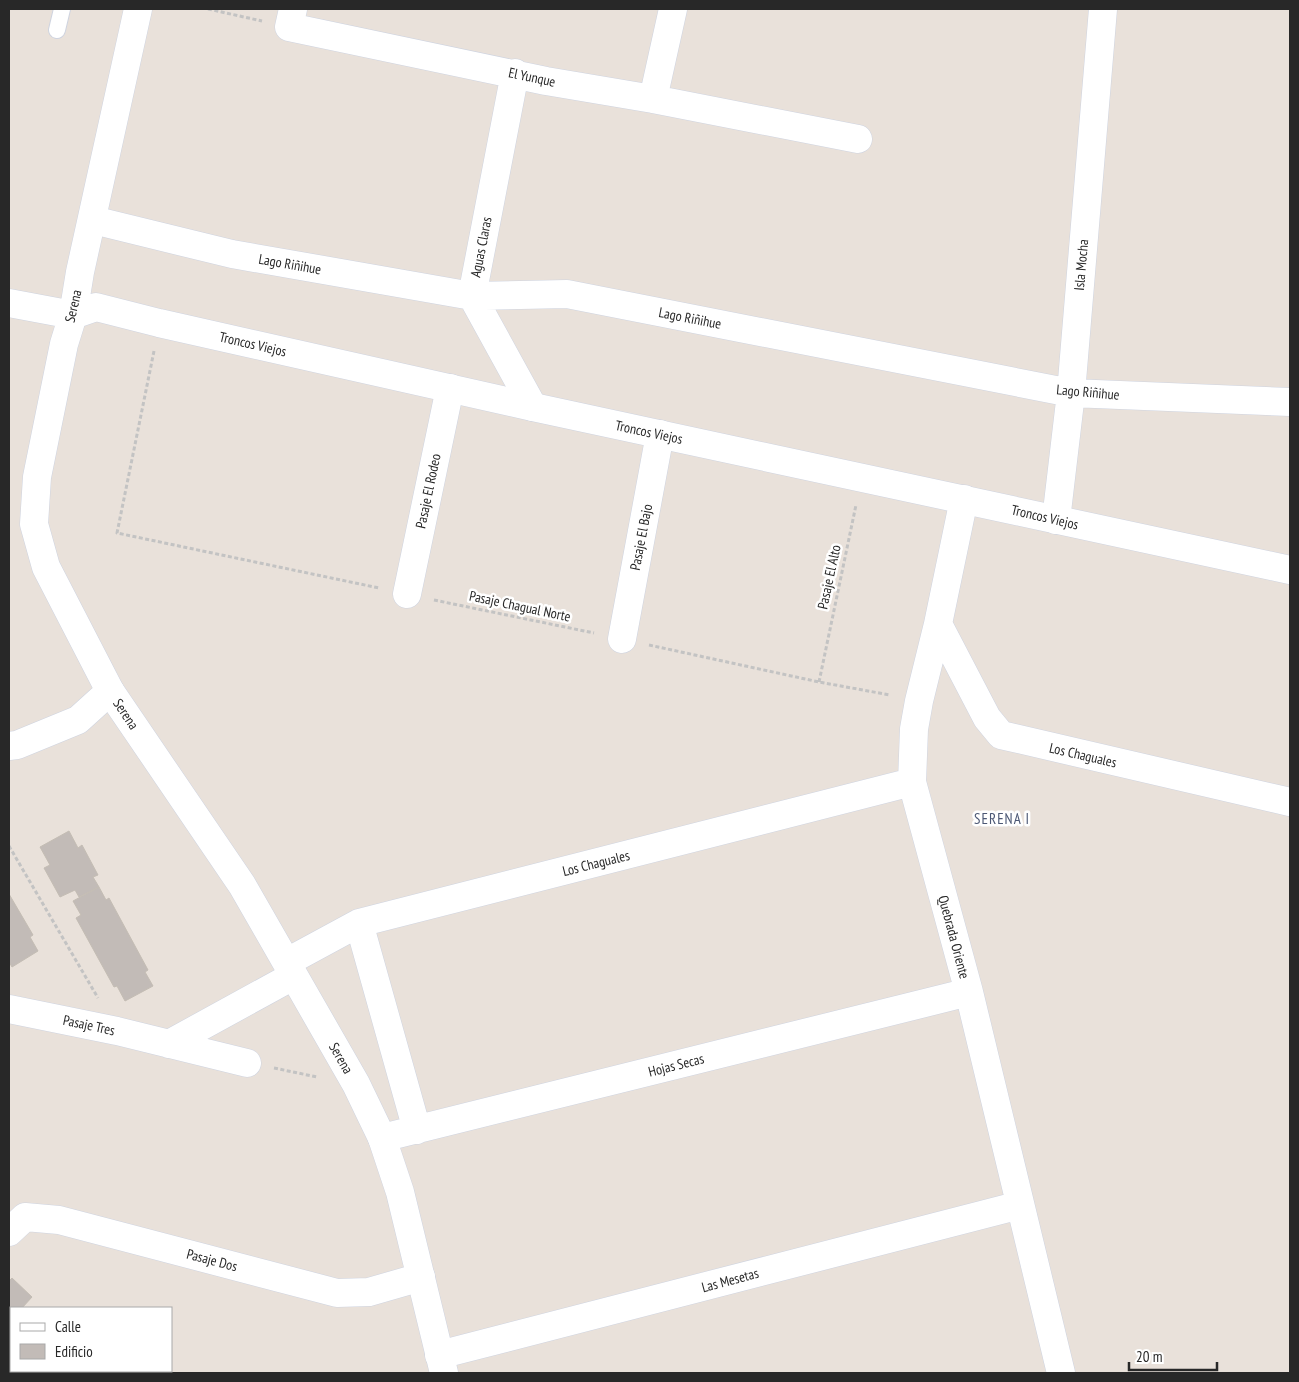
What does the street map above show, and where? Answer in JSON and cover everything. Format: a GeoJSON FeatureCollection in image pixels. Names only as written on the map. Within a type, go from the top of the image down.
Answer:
{"type":"FeatureCollection","features":[{"type":"Feature","properties":{"kind":"street","name":"Serena"},"geometry":{"type":"LineString","coordinates":[[138,9],[80,272],[73,315],[66,333],[36,477],[34,524],[46,567],[110,691],[242,885],[356,1084],[382,1138],[400,1192],[442,1364]]}},
{"type":"Feature","properties":{"kind":"street"},"geometry":{"type":"LineString","coordinates":[[653,99],[673,9]]}},
{"type":"Feature","properties":{"kind":"street","name":"Isla Mocha"},"geometry":{"type":"LineString","coordinates":[[1056,520],[1071,393],[1103,9]]}},
{"type":"Feature","properties":{"kind":"street","name":"El Yunque"},"geometry":{"type":"LineString","coordinates":[[291,18],[546,81],[653,99],[858,139]]}},
{"type":"Feature","properties":{"kind":"street","name":"Aguas Claras"},"geometry":{"type":"LineString","coordinates":[[515,73],[472,296],[533,407]]}},
{"type":"Feature","properties":{"kind":"street","name":"Lago Riñihue"},"geometry":{"type":"LineString","coordinates":[[93,220],[232,254],[472,296],[567,294],[1071,393],[1290,402]]}},
{"type":"Feature","properties":{"kind":"street","name":"Troncos Viejos"},"geometry":{"type":"LineString","coordinates":[[9,303],[73,315],[96,307],[533,407],[1290,570]]}},
{"type":"Feature","properties":{"kind":"street","name":"Pasaje El Rodeo"},"geometry":{"type":"LineString","coordinates":[[407,594],[450,388]]}},
{"type":"Feature","properties":{"kind":"street","name":"Pasaje El Bajo"},"geometry":{"type":"LineString","coordinates":[[622,639],[660,434]]}},
{"type":"Feature","properties":{"kind":"street","name":"Quebrada Oriente"},"geometry":{"type":"LineString","coordinates":[[964,499],[938,624],[919,701],[914,729],[912,782],[969,992],[1060,1373]]}},
{"type":"Feature","properties":{"kind":"street","name":"Los Chaguales"},"geometry":{"type":"LineString","coordinates":[[938,624],[987,718],[1000,735],[1290,802]]}},
{"type":"Feature","properties":{"kind":"street"},"geometry":{"type":"LineString","coordinates":[[9,746],[17,745],[78,720],[110,691]]}},
{"type":"Feature","properties":{"kind":"street","name":"Los Chaguales"},"geometry":{"type":"LineString","coordinates":[[290,969],[359,923],[912,782]]}},
{"type":"Feature","properties":{"kind":"street"},"geometry":{"type":"LineString","coordinates":[[359,923],[417,1130]]}},
{"type":"Feature","properties":{"kind":"street"},"geometry":{"type":"LineString","coordinates":[[169,1044],[290,969]]}},
{"type":"Feature","properties":{"kind":"street","name":"Hojas Secas"},"geometry":{"type":"LineString","coordinates":[[382,1138],[969,992]]}},
{"type":"Feature","properties":{"kind":"street","name":"Pasaje Tres"},"geometry":{"type":"LineString","coordinates":[[9,1009],[117,1031],[247,1063]]}},
{"type":"Feature","properties":{"kind":"street","name":"Las Mesetas"},"geometry":{"type":"LineString","coordinates":[[442,1364],[1020,1205]]}},
{"type":"Feature","properties":{"kind":"street","name":"Pasaje Dos"},"geometry":{"type":"LineString","coordinates":[[9,1232],[25,1217],[60,1220],[336,1293],[369,1292],[421,1277]]}},
{"type":"Feature","properties":{"kind":"lane"},"geometry":{"type":"LineString","coordinates":[[57,30],[62,9]]}},
{"type":"Feature","properties":{"kind":"path"},"geometry":{"type":"LineString","coordinates":[[208,9],[291,18]]}},
{"type":"Feature","properties":{"kind":"path","name":"Pasaje Chagual Norte"},"geometry":{"type":"LineString","coordinates":[[160,323],[117,533],[819,682],[919,701]]}},
{"type":"Feature","properties":{"kind":"path","name":"Pasaje El Alto"},"geometry":{"type":"LineString","coordinates":[[819,682],[861,477]]}},
{"type":"Feature","properties":{"kind":"path"},"geometry":{"type":"LineString","coordinates":[[9,846],[117,1031]]}},
{"type":"Feature","properties":{"kind":"path"},"geometry":{"type":"LineString","coordinates":[[247,1063],[356,1084]]}},
{"type":"Feature","properties":{"kind":"building"},"geometry":{"type":"Polygon","coordinates":[[[69,831],[78,848],[82,845],[98,875],[93,877],[99,887],[79,897],[75,890],[60,897],[44,868],[50,865],[40,847],[69,831]]]}},
{"type":"Feature","properties":{"kind":"building"},"geometry":{"type":"Polygon","coordinates":[[[99,887],[106,900],[109,898],[148,970],[145,972],[153,986],[125,1001],[117,986],[114,987],[76,918],[81,915],[73,901],[99,887]]]}},
{"type":"Feature","properties":{"kind":"building"},"geometry":{"type":"Polygon","coordinates":[[[9,894],[33,935],[30,937],[38,951],[12,967],[9,962],[9,894]]]}},
{"type":"Feature","properties":{"kind":"building"},"geometry":{"type":"Polygon","coordinates":[[[12,1278],[32,1297],[23,1307],[10,1307],[9,1327],[9,1281],[12,1278]]]}},
{"type":"Feature","properties":{"kind":"building"},"geometry":{"type":"Polygon","coordinates":[[[68,1372],[70,1373],[25,1373],[68,1372]]]}},
{"type":"Feature","properties":{"kind":"district","name":"SERENA I"},"geometry":{"type":"Point","coordinates":[1002,819]}}]}
